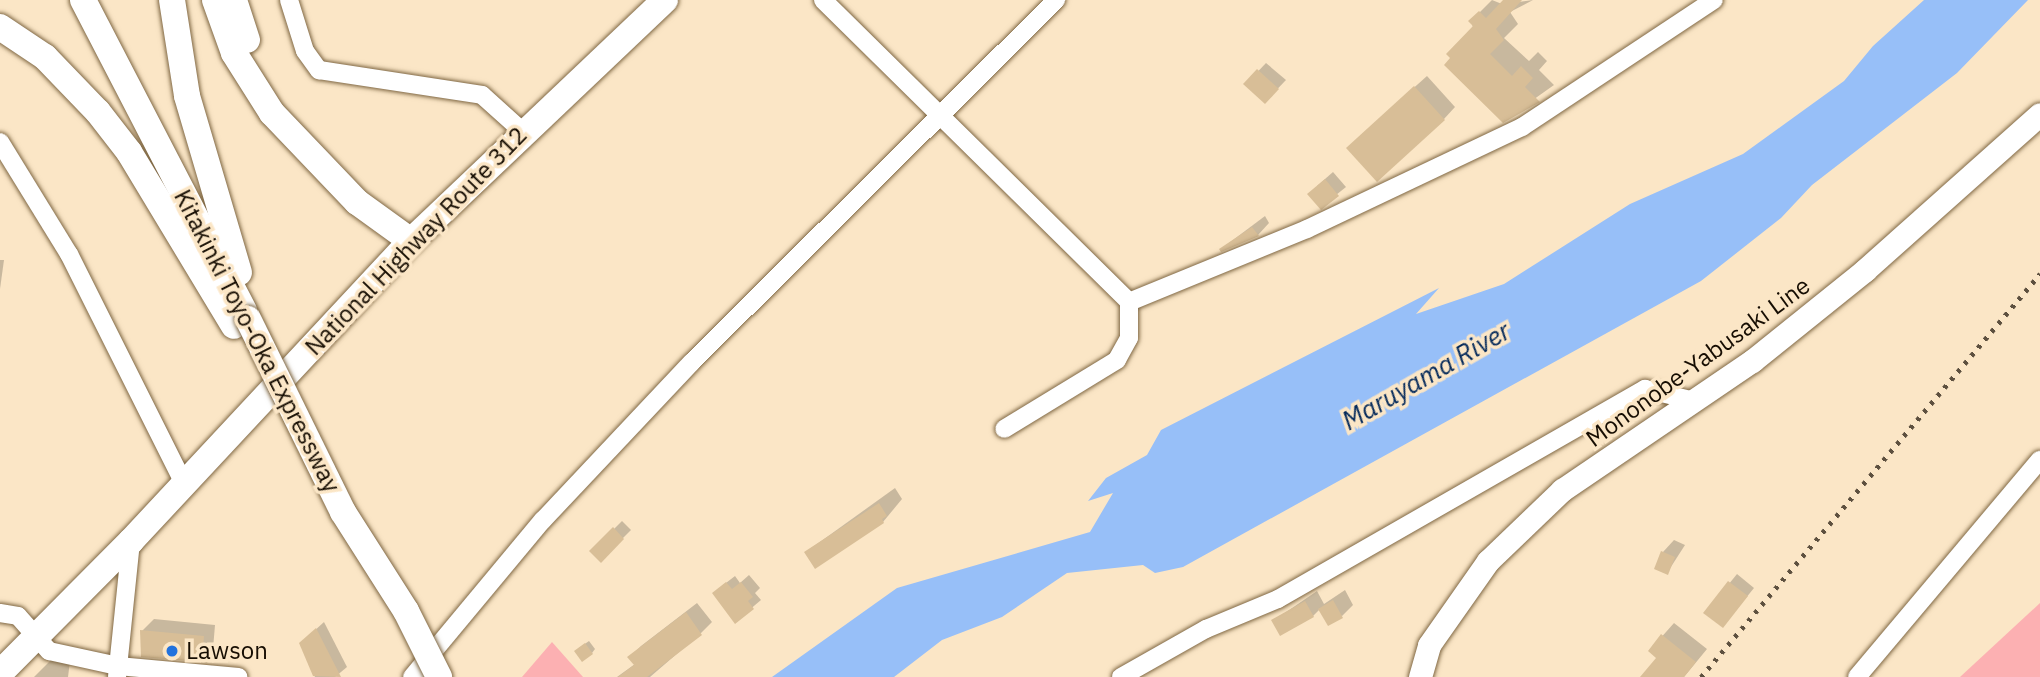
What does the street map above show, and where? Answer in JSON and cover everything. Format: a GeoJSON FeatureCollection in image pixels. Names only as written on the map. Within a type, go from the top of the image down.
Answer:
{"type":"FeatureCollection","features":[{"type":"Feature","properties":{"kind":"highway","name":"Kitakinki Toyo-Oka Expressway"},"geometry":{"type":"LineString","coordinates":[[83,0],[343,512],[406,611],[439,677]]}},
{"type":"Feature","properties":{"kind":"highway"},"geometry":{"type":"LineString","coordinates":[[172,0],[187,96],[246,320]]}},
{"type":"Feature","properties":{"kind":"highway"},"geometry":{"type":"LineString","coordinates":[[215,0],[234,53],[272,113],[357,202],[411,241]]}},
{"type":"Feature","properties":{"kind":"highway"},"geometry":{"type":"LineString","coordinates":[[234,0],[247,38],[268,79],[303,122],[371,190],[411,241]]}},
{"type":"Feature","properties":{"kind":"highway","name":"National Highway Route 312"},"geometry":{"type":"LineString","coordinates":[[0,673],[131,541],[411,241],[522,131],[665,0]]}},
{"type":"Feature","properties":{"kind":"highway"},"geometry":{"type":"LineString","coordinates":[[0,27],[45,57],[98,112],[246,320],[386,554],[406,611]]}},
{"type":"Feature","properties":{"kind":"main road","name":"Mononobe-Yabusaki Line"},"geometry":{"type":"LineString","coordinates":[[1420,677],[1429,645],[1488,561],[1562,490],[1695,401],[1865,270],[2040,114]]}},
{"type":"Feature","properties":{"kind":"street"},"geometry":{"type":"LineString","coordinates":[[289,0],[305,51],[318,70],[482,94],[522,131]]}},
{"type":"Feature","properties":{"kind":"street"},"geometry":{"type":"LineString","coordinates":[[823,0],[1129,302],[1129,338],[1117,360],[1004,429]]}},
{"type":"Feature","properties":{"kind":"street"},"geometry":{"type":"LineString","coordinates":[[412,677],[543,520],[691,363],[1056,0]]}},
{"type":"Feature","properties":{"kind":"street"},"geometry":{"type":"LineString","coordinates":[[1129,302],[1307,229],[1522,127],[1714,0]]}},
{"type":"Feature","properties":{"kind":"street"},"geometry":{"type":"LineString","coordinates":[[0,142],[69,254],[184,484]]}},
{"type":"Feature","properties":{"kind":"street"},"geometry":{"type":"LineString","coordinates":[[1121,677],[1206,629],[1278,598],[1645,390],[1695,401]]}},
{"type":"Feature","properties":{"kind":"street"},"geometry":{"type":"LineString","coordinates":[[1857,677],[2040,460]]}},
{"type":"Feature","properties":{"kind":"street"},"geometry":{"type":"LineString","coordinates":[[118,672],[131,541]]}},
{"type":"Feature","properties":{"kind":"street"},"geometry":{"type":"LineString","coordinates":[[0,613],[18,616],[49,651],[118,672],[239,677]]}},
{"type":"Feature","properties":{"kind":"shaded area"},"geometry":{"type":"Polygon","coordinates":[[[2040,603],[2040,677],[1960,677],[2040,603]]]}},
{"type":"Feature","properties":{"kind":"shaded area"},"geometry":{"type":"Polygon","coordinates":[[[552,642],[583,677],[522,677],[552,642]]]}},
{"type":"Feature","properties":{"kind":"water","name":"Maruyama River"},"geometry":{"type":"Polygon","coordinates":[[[1924,0],[2028,0],[1957,73],[1812,185],[1781,218],[1701,281],[1183,567],[1155,573],[1143,565],[1067,573],[1002,617],[942,640],[894,677],[772,677],[897,588],[1090,532],[1113,493],[1088,501],[1106,478],[1147,455],[1161,430],[1439,288],[1416,314],[1504,284],[1630,204],[1743,154],[1844,81],[1873,46],[1924,0]]]}},
{"type":"Feature","properties":{"kind":"building"},"geometry":{"type":"Polygon","coordinates":[[[1503,0],[1522,0],[1496,29],[1504,40],[1490,54],[1512,76],[1521,66],[1533,78],[1525,87],[1540,102],[1503,123],[1444,65],[1450,58],[1446,54],[1473,26],[1468,21],[1479,11],[1486,18],[1503,0]]]}},
{"type":"Feature","properties":{"kind":"building"},"geometry":{"type":"Polygon","coordinates":[[[1257,69],[1279,89],[1265,104],[1243,84],[1257,69]]]}},
{"type":"Feature","properties":{"kind":"building"},"geometry":{"type":"Polygon","coordinates":[[[1414,86],[1445,120],[1377,182],[1346,148],[1414,86]]]}},
{"type":"Feature","properties":{"kind":"building"},"geometry":{"type":"Polygon","coordinates":[[[1325,179],[1339,196],[1321,210],[1307,194],[1325,179]]]}},
{"type":"Feature","properties":{"kind":"building"},"geometry":{"type":"Polygon","coordinates":[[[1252,227],[1259,236],[1221,252],[1219,249],[1252,227]]]}},
{"type":"Feature","properties":{"kind":"building"},"geometry":{"type":"Polygon","coordinates":[[[879,503],[887,516],[882,519],[884,523],[815,569],[804,552],[879,503]]]}},
{"type":"Feature","properties":{"kind":"building"},"geometry":{"type":"Polygon","coordinates":[[[613,527],[624,539],[601,563],[589,551],[613,527]]]}},
{"type":"Feature","properties":{"kind":"building"},"geometry":{"type":"Polygon","coordinates":[[[1661,551],[1675,557],[1668,575],[1654,569],[1661,551]]]}},
{"type":"Feature","properties":{"kind":"building"},"geometry":{"type":"Polygon","coordinates":[[[1728,581],[1748,596],[1723,628],[1703,613],[1728,581]]]}},
{"type":"Feature","properties":{"kind":"building"},"geometry":{"type":"Polygon","coordinates":[[[726,582],[732,589],[741,582],[753,597],[748,601],[754,609],[735,624],[712,593],[726,582]]]}},
{"type":"Feature","properties":{"kind":"building"},"geometry":{"type":"Polygon","coordinates":[[[1333,600],[1343,618],[1328,626],[1318,609],[1333,600]]]}},
{"type":"Feature","properties":{"kind":"building"},"geometry":{"type":"Polygon","coordinates":[[[1305,601],[1314,617],[1280,636],[1271,620],[1305,601]]]}},
{"type":"Feature","properties":{"kind":"building"},"geometry":{"type":"Polygon","coordinates":[[[686,612],[702,635],[647,677],[618,677],[634,665],[627,657],[686,612]]]}},
{"type":"Feature","properties":{"kind":"building"},"geometry":{"type":"Polygon","coordinates":[[[316,628],[341,677],[313,676],[299,643],[316,628]]]}},
{"type":"Feature","properties":{"kind":"building"},"geometry":{"type":"Polygon","coordinates":[[[140,630],[204,636],[202,662],[141,657],[140,630]]]}},
{"type":"Feature","properties":{"kind":"building"},"geometry":{"type":"Polygon","coordinates":[[[1661,634],[1696,662],[1684,677],[1640,677],[1656,658],[1648,651],[1661,634]]]}},
{"type":"Feature","properties":{"kind":"building"},"geometry":{"type":"Polygon","coordinates":[[[585,643],[593,654],[582,662],[574,651],[585,643]]]}},
{"type":"Feature","properties":{"kind":"railway"},"geometry":{"type":"LineString","coordinates":[[1701,677],[2040,274]]}},
{"type":"Feature","properties":{"kind":"place","name":"Lawson"},"geometry":{"type":"Point","coordinates":[172,651]}}]}
